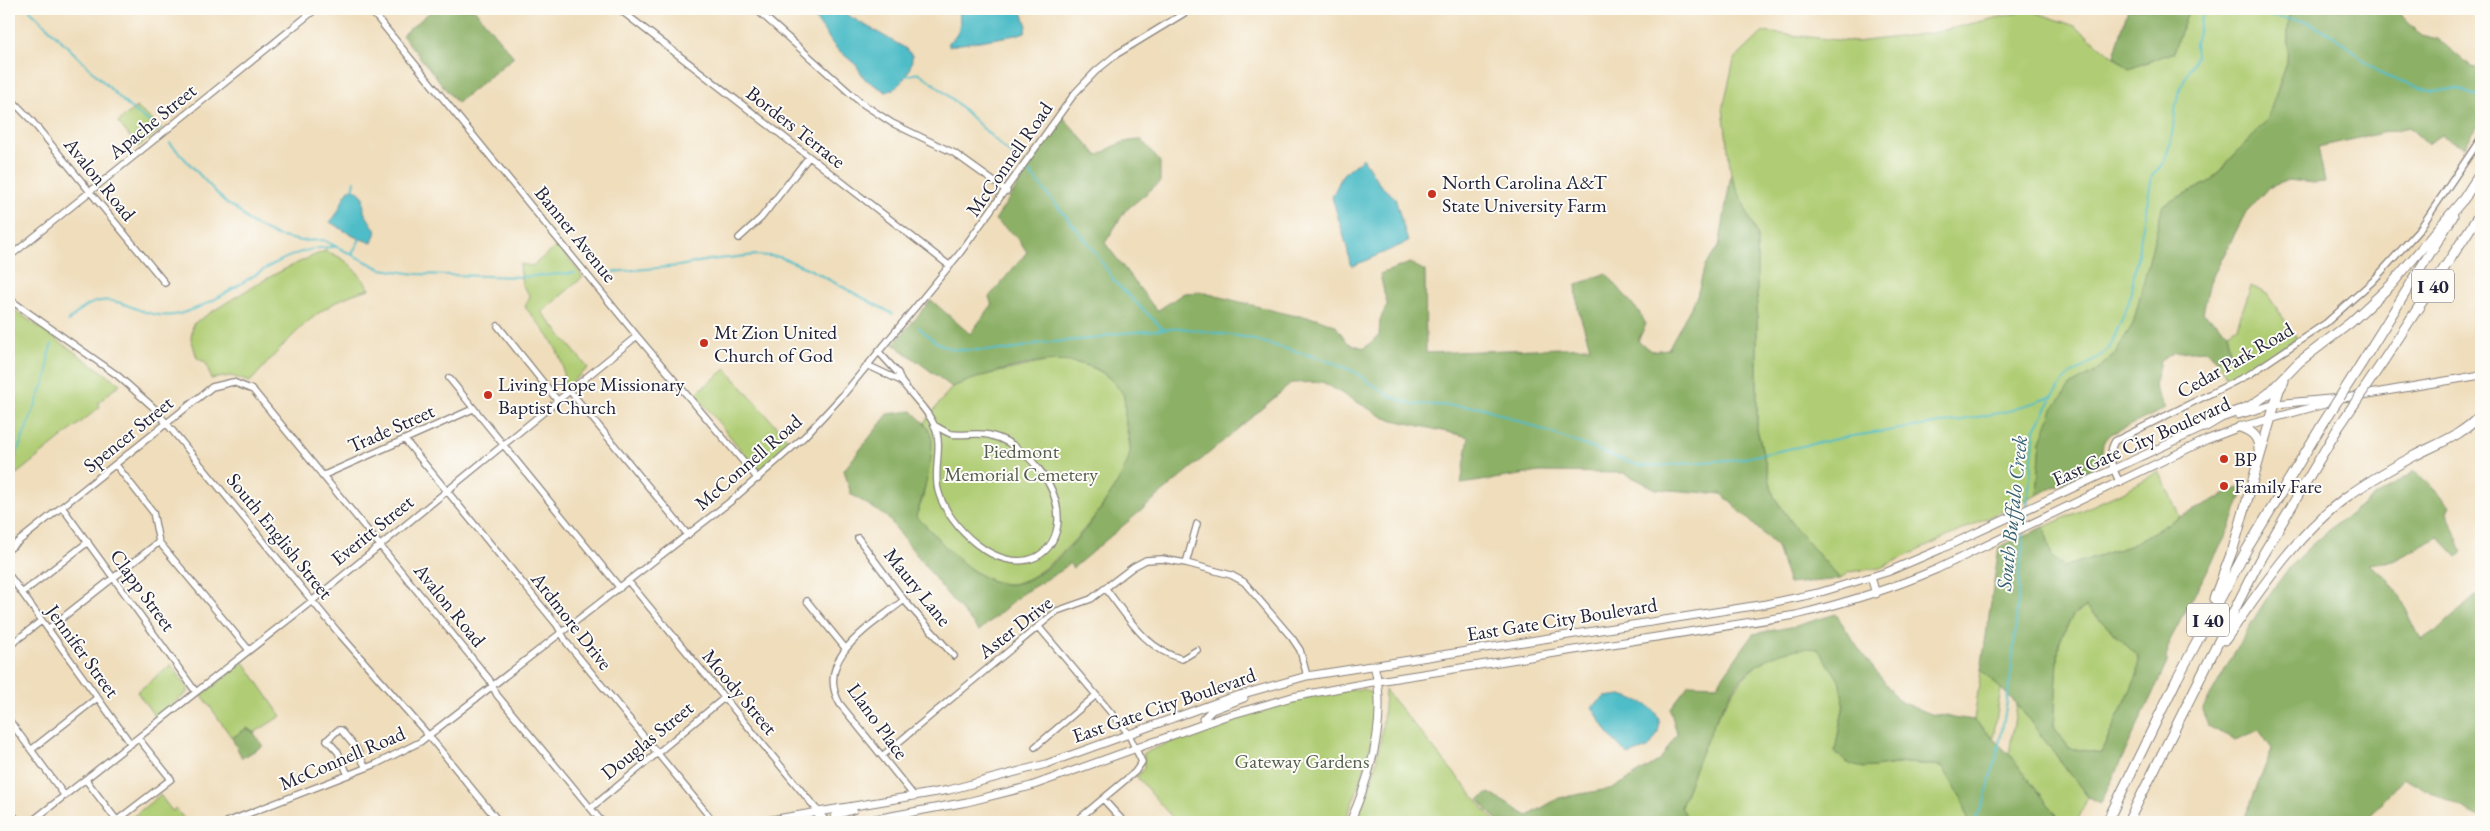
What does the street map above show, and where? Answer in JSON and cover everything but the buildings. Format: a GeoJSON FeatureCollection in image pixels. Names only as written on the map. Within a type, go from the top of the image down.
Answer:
{"type":"FeatureCollection","features":[{"type":"Feature","properties":{"kind":"highway","name":"I 40"},"geometry":{"type":"LineString","coordinates":[[2107,822],[2197,641],[2272,505],[2481,172]]}},
{"type":"Feature","properties":{"kind":"highway"},"geometry":{"type":"LineString","coordinates":[[2204,427],[2221,417],[2249,407],[2268,394],[2299,362],[2350,323],[2391,285],[2439,225],[2466,196]]}},
{"type":"Feature","properties":{"kind":"highway","name":"I 40"},"geometry":{"type":"LineString","coordinates":[[2128,822],[2210,661],[2258,561],[2338,428],[2481,212]]}},
{"type":"Feature","properties":{"kind":"highway"},"geometry":{"type":"LineString","coordinates":[[2197,641],[2233,550],[2280,390],[2288,375]]}},
{"type":"Feature","properties":{"kind":"highway"},"geometry":{"type":"LineString","coordinates":[[2210,661],[2276,568],[2314,525],[2384,472],[2464,430],[2481,414]]}},
{"type":"Feature","properties":{"kind":"highway"},"geometry":{"type":"LineString","coordinates":[[2240,428],[2252,431],[2257,438],[2259,448],[2258,466]]}},
{"type":"Feature","properties":{"kind":"main road","name":"East Gate City Boulevard"},"geometry":{"type":"LineString","coordinates":[[759,822],[914,796],[1046,764],[1229,698],[1298,678],[1766,604],[1818,594],[1871,577],[1941,550],[2204,427],[2276,404],[2351,397],[2481,375]]}},
{"type":"Feature","properties":{"kind":"main road","name":"East Gate City Boulevard"},"geometry":{"type":"LineString","coordinates":[[859,822],[967,802],[1031,786],[1205,723],[1292,697],[1378,681],[1796,615],[1876,594],[2000,540],[2206,440],[2272,418],[2351,397]]}},
{"type":"Feature","properties":{"kind":"main road"},"geometry":{"type":"LineString","coordinates":[[1871,577],[1876,594]]}},
{"type":"Feature","properties":{"kind":"main road"},"geometry":{"type":"LineString","coordinates":[[1350,822],[1370,771],[1374,750],[1378,722],[1378,681],[1374,665]]}},
{"type":"Feature","properties":{"kind":"main road"},"geometry":{"type":"LineString","coordinates":[[1205,723],[1203,719],[1212,710],[1286,686],[1298,678]]}},
{"type":"Feature","properties":{"kind":"main road"},"geometry":{"type":"LineString","coordinates":[[832,822],[836,815],[872,803]]}},
{"type":"Feature","properties":{"kind":"main road"},"geometry":{"type":"LineString","coordinates":[[816,822],[820,818],[818,811]]}},
{"type":"Feature","properties":{"kind":"street","name":"Apache Street"},"geometry":{"type":"LineString","coordinates":[[9,257],[316,9]]}},
{"type":"Feature","properties":{"kind":"street","name":"Banner Avenue"},"geometry":{"type":"LineString","coordinates":[[370,9],[637,336],[758,479]]}},
{"type":"Feature","properties":{"kind":"street"},"geometry":{"type":"LineString","coordinates":[[756,9],[860,102],[892,124],[954,153],[1007,191]]}},
{"type":"Feature","properties":{"kind":"street","name":"McConnell Road"},"geometry":{"type":"LineString","coordinates":[[227,822],[402,753],[429,736],[758,479],[813,428],[950,266],[1007,191],[1063,110],[1096,71],[1130,45],[1191,9]]}},
{"type":"Feature","properties":{"kind":"street","name":"Borders Terrace"},"geometry":{"type":"LineString","coordinates":[[623,12],[808,158],[950,266]]}},
{"type":"Feature","properties":{"kind":"street","name":"Avalon Road"},"geometry":{"type":"LineString","coordinates":[[9,97],[90,191],[165,283]]}},
{"type":"Feature","properties":{"kind":"street","name":"Cedar Park Road"},"geometry":{"type":"LineString","coordinates":[[2120,483],[2114,470],[2110,449],[2115,441],[2250,374],[2299,343],[2348,304],[2389,265],[2419,230],[2481,138]]}},
{"type":"Feature","properties":{"kind":"street"},"geometry":{"type":"LineString","coordinates":[[738,238],[761,218],[808,158]]}},
{"type":"Feature","properties":{"kind":"street","name":"South English Street"},"geometry":{"type":"LineString","coordinates":[[9,299],[122,378],[143,397],[500,822]]}},
{"type":"Feature","properties":{"kind":"street"},"geometry":{"type":"LineString","coordinates":[[498,326],[558,400]]}},
{"type":"Feature","properties":{"kind":"street","name":"Everitt Street"},"geometry":{"type":"LineString","coordinates":[[32,822],[312,600],[637,336]]}},
{"type":"Feature","properties":{"kind":"street"},"geometry":{"type":"LineString","coordinates":[[878,351],[898,373],[901,381],[934,425],[939,441],[936,468],[938,490],[945,509],[958,528],[980,546],[1009,562],[1026,562],[1043,554],[1057,534],[1058,512],[1051,488],[1040,470],[1026,455],[1006,442],[989,435],[951,434],[934,425]]}},
{"type":"Feature","properties":{"kind":"street"},"geometry":{"type":"LineString","coordinates":[[867,365],[892,379],[901,381]]}},
{"type":"Feature","properties":{"kind":"street"},"geometry":{"type":"LineString","coordinates":[[449,378],[620,588]]}},
{"type":"Feature","properties":{"kind":"street","name":"Spencer Street"},"geometry":{"type":"LineString","coordinates":[[9,549],[212,387],[233,382],[253,390],[270,410]]}},
{"type":"Feature","properties":{"kind":"street"},"geometry":{"type":"LineString","coordinates":[[570,390],[688,535]]}},
{"type":"Feature","properties":{"kind":"street","name":"Trade Street"},"geometry":{"type":"LineString","coordinates":[[322,476],[473,409]]}},
{"type":"Feature","properties":{"kind":"street","name":"Avalon Road"},"geometry":{"type":"LineString","coordinates":[[270,410],[489,679],[497,695],[602,822]]}},
{"type":"Feature","properties":{"kind":"street","name":"Ardmore Drive"},"geometry":{"type":"LineString","coordinates":[[404,440],[557,625],[567,643],[714,822]]}},
{"type":"Feature","properties":{"kind":"street"},"geometry":{"type":"LineString","coordinates":[[116,465],[153,512],[160,542],[249,650]]}},
{"type":"Feature","properties":{"kind":"street","name":"Clapp Street"},"geometry":{"type":"LineString","coordinates":[[62,507],[196,692]]}},
{"type":"Feature","properties":{"kind":"street"},"geometry":{"type":"LineString","coordinates":[[1186,563],[1197,524]]}},
{"type":"Feature","properties":{"kind":"street","name":"Maury Lane"},"geometry":{"type":"LineString","coordinates":[[858,538],[904,600],[954,656]]}},
{"type":"Feature","properties":{"kind":"street"},"geometry":{"type":"LineString","coordinates":[[22,593],[88,542]]}},
{"type":"Feature","properties":{"kind":"street"},"geometry":{"type":"LineString","coordinates":[[48,630],[160,542]]}},
{"type":"Feature","properties":{"kind":"street","name":"Aster Drive"},"geometry":{"type":"LineString","coordinates":[[882,756],[1057,611],[1091,599],[1133,567],[1146,560],[1162,559],[1186,563],[1230,575],[1244,582],[1292,638],[1300,650],[1308,676]]}},
{"type":"Feature","properties":{"kind":"street","name":"Jennifer Street"},"geometry":{"type":"LineString","coordinates":[[9,576],[131,744]]}},
{"type":"Feature","properties":{"kind":"street","name":"Moody Street"},"geometry":{"type":"LineString","coordinates":[[628,582],[827,822]]}},
{"type":"Feature","properties":{"kind":"street"},"geometry":{"type":"LineString","coordinates":[[1106,589],[1151,646],[1168,655],[1182,659],[1197,650]]}},
{"type":"Feature","properties":{"kind":"street","name":"Llano Place"},"geometry":{"type":"LineString","coordinates":[[904,600],[845,648],[834,667],[832,681],[835,694],[914,796]]}},
{"type":"Feature","properties":{"kind":"street"},"geometry":{"type":"LineString","coordinates":[[807,601],[845,648]]}},
{"type":"Feature","properties":{"kind":"street"},"geometry":{"type":"LineString","coordinates":[[9,646],[41,621]]}},
{"type":"Feature","properties":{"kind":"street"},"geometry":{"type":"LineString","coordinates":[[1038,626],[1128,733],[1142,762],[1139,768],[1075,822]]}},
{"type":"Feature","properties":{"kind":"street"},"geometry":{"type":"LineString","coordinates":[[1035,747],[1096,696]]}},
{"type":"Feature","properties":{"kind":"street"},"geometry":{"type":"LineString","coordinates":[[31,750],[97,698]]}},
{"type":"Feature","properties":{"kind":"street","name":"Douglas Street"},"geometry":{"type":"LineString","coordinates":[[591,808],[724,698]]}},
{"type":"Feature","properties":{"kind":"street"},"geometry":{"type":"LineString","coordinates":[[9,720],[65,796]]}},
{"type":"Feature","properties":{"kind":"street"},"geometry":{"type":"LineString","coordinates":[[348,775],[338,752],[327,740],[338,730],[341,730],[356,748],[366,768]]}},
{"type":"Feature","properties":{"kind":"street"},"geometry":{"type":"LineString","coordinates":[[86,780],[116,822],[170,779],[138,738]]}},
{"type":"Feature","properties":{"kind":"street"},"geometry":{"type":"LineString","coordinates":[[1103,799],[1124,822]]}},
{"type":"Feature","properties":{"kind":"street"},"geometry":{"type":"LineString","coordinates":[[9,810],[18,822]]}},
{"type":"Feature","properties":{"kind":"green space"},"geometry":{"type":"Polygon","coordinates":[[[434,9],[474,9],[514,57],[457,103],[402,35],[434,9]]]}},
{"type":"Feature","properties":{"kind":"green space"},"geometry":{"type":"Polygon","coordinates":[[[2128,9],[2189,9],[2174,52],[2129,69],[2114,56],[2128,9]]]}},
{"type":"Feature","properties":{"kind":"green space"},"geometry":{"type":"Polygon","coordinates":[[[2189,9],[2289,9],[2287,63],[2267,120],[2209,182],[2163,205],[2133,324],[2114,355],[2092,374],[2071,385],[2041,441],[2037,495],[1880,568],[1849,572],[1840,579],[1798,531],[1774,497],[1757,429],[1757,235],[1731,175],[1723,108],[1734,60],[1763,32],[1856,42],[1932,33],[2029,10],[2075,26],[2129,69],[2174,52],[2189,9]]]}},
{"type":"Feature","properties":{"kind":"green space"},"geometry":{"type":"Polygon","coordinates":[[[2289,9],[2395,9],[2421,35],[2438,39],[2471,67],[2481,69],[2481,122],[2464,147],[2441,135],[2427,144],[2409,127],[2318,147],[2325,182],[2314,183],[2288,180],[2268,188],[2246,212],[2210,282],[2203,313],[2228,332],[2229,353],[2217,360],[2205,350],[2175,352],[2160,361],[2154,386],[2165,409],[2111,434],[2103,443],[2101,461],[2094,468],[2037,495],[2041,441],[2053,409],[2071,385],[2092,374],[2114,355],[2133,324],[2163,205],[2209,182],[2267,120],[2287,63],[2289,9]]]}},
{"type":"Feature","properties":{"kind":"green space"},"geometry":{"type":"Polygon","coordinates":[[[136,107],[162,128],[138,147],[118,122],[136,107]]]}},
{"type":"Feature","properties":{"kind":"green space"},"geometry":{"type":"Polygon","coordinates":[[[1063,117],[1098,156],[1118,144],[1142,140],[1160,162],[1160,182],[1125,211],[1105,243],[1157,311],[1184,293],[1201,292],[1291,315],[1316,318],[1335,325],[1348,343],[1364,348],[1379,336],[1380,320],[1387,305],[1380,274],[1410,263],[1425,271],[1426,353],[1590,347],[1578,309],[1576,285],[1606,273],[1639,312],[1646,324],[1638,341],[1651,351],[1668,349],[1697,296],[1705,265],[1719,247],[1731,175],[1757,235],[1757,429],[1774,497],[1798,531],[1840,579],[1789,584],[1777,547],[1722,494],[1656,489],[1624,473],[1540,472],[1461,484],[1469,437],[1385,418],[1322,382],[1292,383],[1073,568],[1069,563],[1059,572],[1023,593],[979,631],[948,595],[887,517],[851,494],[844,470],[888,414],[912,411],[927,428],[932,440],[929,467],[916,516],[968,567],[992,581],[1005,584],[1022,582],[1041,572],[1060,556],[1079,537],[1111,493],[1129,457],[1130,442],[1123,395],[1113,382],[1098,370],[1079,363],[1058,361],[1035,363],[990,374],[952,387],[894,344],[931,300],[970,334],[992,305],[989,297],[1027,252],[1017,237],[995,220],[1063,117]]]}},
{"type":"Feature","properties":{"kind":"green space"},"geometry":{"type":"Polygon","coordinates":[[[558,245],[583,277],[542,312],[588,368],[567,386],[563,382],[563,371],[557,351],[546,332],[525,307],[530,296],[522,285],[520,264],[532,266],[558,245]]]}},
{"type":"Feature","properties":{"kind":"green space"},"geometry":{"type":"Polygon","coordinates":[[[325,251],[346,261],[370,289],[334,303],[318,314],[289,339],[250,382],[231,376],[211,379],[206,363],[197,358],[191,338],[193,324],[274,275],[325,251]]]}},
{"type":"Feature","properties":{"kind":"green space"},"geometry":{"type":"Polygon","coordinates":[[[2251,286],[2267,294],[2297,338],[2248,369],[2227,379],[2217,360],[2229,353],[2228,332],[2237,326],[2251,286]]]}},
{"type":"Feature","properties":{"kind":"green space"},"geometry":{"type":"Polygon","coordinates":[[[9,306],[120,384],[98,403],[100,407],[9,480],[9,306]]]}},
{"type":"Feature","properties":{"kind":"green space","name":"Piedmont Memorial Cemetery"},"geometry":{"type":"Polygon","coordinates":[[[1054,360],[1079,363],[1094,369],[1102,373],[1122,392],[1125,400],[1130,456],[1112,492],[1097,514],[1059,555],[1040,571],[1021,581],[1005,584],[992,581],[979,575],[956,557],[916,516],[923,498],[932,439],[924,423],[952,387],[980,376],[1054,360]]]}},
{"type":"Feature","properties":{"kind":"green space"},"geometry":{"type":"Polygon","coordinates":[[[726,369],[790,442],[762,469],[756,468],[695,394],[726,369]]]}},
{"type":"Feature","properties":{"kind":"green space"},"geometry":{"type":"Polygon","coordinates":[[[2159,471],[2180,517],[2129,546],[2064,567],[2052,557],[2044,527],[2123,492],[2159,471]]]}},
{"type":"Feature","properties":{"kind":"green space"},"geometry":{"type":"Polygon","coordinates":[[[2415,471],[2450,505],[2447,512],[2462,552],[2457,556],[2439,537],[2393,561],[2368,564],[2386,577],[2399,594],[2421,640],[2442,626],[2481,591],[2481,818],[2403,778],[2365,822],[2243,822],[2272,749],[2259,730],[2236,740],[2208,726],[2202,710],[2259,610],[2298,558],[2339,522],[2415,471]]]}},
{"type":"Feature","properties":{"kind":"green space"},"geometry":{"type":"Polygon","coordinates":[[[2246,484],[2229,530],[2168,644],[2167,663],[2101,803],[2088,797],[2017,704],[1981,670],[1999,547],[2044,527],[2052,557],[2064,567],[2129,546],[2180,517],[2246,484]],[[2086,607],[2073,615],[2059,643],[2054,727],[2069,748],[2101,753],[2137,676],[2138,656],[2086,607]]]}},
{"type":"Feature","properties":{"kind":"green space"},"geometry":{"type":"Polygon","coordinates":[[[2086,607],[2138,656],[2137,676],[2101,753],[2069,748],[2054,727],[2059,643],[2073,615],[2086,607]]]}},
{"type":"Feature","properties":{"kind":"green space"},"geometry":{"type":"Polygon","coordinates":[[[1836,614],[1860,651],[1899,701],[1931,714],[1974,720],[2009,754],[2062,822],[1969,822],[1963,801],[1942,766],[1907,763],[1868,768],[1859,767],[1843,759],[1835,751],[1844,704],[1839,680],[1818,649],[1808,648],[1777,654],[1751,670],[1734,688],[1707,739],[1681,807],[1690,822],[1498,822],[1479,800],[1489,793],[1528,816],[1559,798],[1614,788],[1660,760],[1677,734],[1670,709],[1689,684],[1717,685],[1753,634],[1796,626],[1836,614]]]}},
{"type":"Feature","properties":{"kind":"green space"},"geometry":{"type":"Polygon","coordinates":[[[1804,647],[1818,649],[1839,680],[1844,704],[1835,751],[1863,768],[1907,763],[1942,766],[1963,801],[1969,822],[1690,822],[1681,807],[1703,748],[1724,706],[1749,672],[1764,660],[1804,647]]]}},
{"type":"Feature","properties":{"kind":"green space"},"geometry":{"type":"Polygon","coordinates":[[[244,662],[281,716],[254,733],[247,728],[232,738],[202,695],[244,662]]]}},
{"type":"Feature","properties":{"kind":"green space"},"geometry":{"type":"Polygon","coordinates":[[[171,665],[188,689],[188,692],[156,718],[137,692],[171,665]]]}},
{"type":"Feature","properties":{"kind":"green space"},"geometry":{"type":"Polygon","coordinates":[[[1981,670],[2001,689],[1993,739],[1974,720],[1981,670]]]}},
{"type":"Feature","properties":{"kind":"green space","name":"Gateway Gardens"},"geometry":{"type":"Polygon","coordinates":[[[1363,689],[1372,694],[1374,723],[1362,777],[1344,822],[1176,822],[1137,777],[1144,768],[1144,753],[1219,722],[1298,699],[1326,693],[1363,689]]]}},
{"type":"Feature","properties":{"kind":"green space"},"geometry":{"type":"Polygon","coordinates":[[[1385,690],[1495,822],[1355,822],[1368,790],[1377,758],[1385,690]]]}},
{"type":"Feature","properties":{"kind":"green space"},"geometry":{"type":"Polygon","coordinates":[[[2017,704],[2088,797],[2077,822],[2062,822],[2009,754],[2017,704]]]}},
{"type":"Feature","properties":{"kind":"green space"},"geometry":{"type":"Polygon","coordinates":[[[247,728],[254,733],[263,746],[242,758],[232,738],[247,728]]]}},
{"type":"Feature","properties":{"kind":"green space"},"geometry":{"type":"Polygon","coordinates":[[[160,795],[172,811],[176,809],[187,822],[126,822],[160,795]]]}},
{"type":"Feature","properties":{"kind":"water"},"geometry":{"type":"Polygon","coordinates":[[[812,9],[837,9],[905,48],[912,55],[912,60],[905,78],[896,87],[886,92],[865,79],[856,65],[835,47],[817,21],[812,9]]]}},
{"type":"Feature","properties":{"kind":"water"},"geometry":{"type":"Polygon","coordinates":[[[959,9],[1021,9],[1027,26],[1025,32],[1016,35],[949,46],[948,42],[958,32],[959,9]]]}},
{"type":"Feature","properties":{"kind":"water"},"geometry":{"type":"Polygon","coordinates":[[[1363,158],[1380,185],[1395,198],[1408,242],[1353,266],[1350,264],[1347,247],[1332,197],[1343,174],[1363,158]]]}},
{"type":"Feature","properties":{"kind":"water"},"geometry":{"type":"Polygon","coordinates":[[[350,189],[357,190],[363,196],[364,212],[376,231],[372,243],[353,236],[330,222],[350,189]]]}},
{"type":"Feature","properties":{"kind":"water"},"geometry":{"type":"Polygon","coordinates":[[[1621,695],[1642,702],[1650,707],[1659,720],[1656,737],[1648,748],[1628,755],[1610,736],[1592,707],[1605,697],[1621,695]]]}},
{"type":"Feature","properties":{"kind":"waterway"},"geometry":{"type":"LineString","coordinates":[[29,9],[128,106],[160,130]]}},
{"type":"Feature","properties":{"kind":"waterway","name":"South Buffalo Creek"},"geometry":{"type":"LineString","coordinates":[[2027,507],[2035,429],[2062,383],[2098,358],[2110,347],[2129,302],[2152,176],[2164,162],[2171,142],[2176,104],[2181,86],[2196,57],[2195,43],[2204,9]]}},
{"type":"Feature","properties":{"kind":"waterway"},"geometry":{"type":"LineString","coordinates":[[2212,9],[2306,21],[2332,35],[2385,76],[2433,91],[2458,89],[2481,98]]}},
{"type":"Feature","properties":{"kind":"waterway"},"geometry":{"type":"LineString","coordinates":[[905,76],[919,73],[933,83],[1020,162]]}},
{"type":"Feature","properties":{"kind":"waterway"},"geometry":{"type":"LineString","coordinates":[[170,143],[226,203],[235,208],[251,223],[277,236],[302,241],[323,240],[381,269],[416,274],[520,277],[575,273]]}},
{"type":"Feature","properties":{"kind":"waterway"},"geometry":{"type":"LineString","coordinates":[[1029,172],[1090,245],[1115,282],[1164,330]]}},
{"type":"Feature","properties":{"kind":"waterway"},"geometry":{"type":"LineString","coordinates":[[353,191],[355,181]]}},
{"type":"Feature","properties":{"kind":"waterway"},"geometry":{"type":"LineString","coordinates":[[352,254],[361,237]]}},
{"type":"Feature","properties":{"kind":"waterway"},"geometry":{"type":"LineString","coordinates":[[68,322],[83,308],[97,302],[110,301],[149,313],[163,315],[179,314],[199,307],[293,255],[313,249],[334,247]]}},
{"type":"Feature","properties":{"kind":"waterway"},"geometry":{"type":"LineString","coordinates":[[601,273],[679,266],[709,260],[756,255],[780,257],[809,269],[893,314]]}},
{"type":"Feature","properties":{"kind":"waterway"},"geometry":{"type":"LineString","coordinates":[[918,327],[936,342],[951,349],[968,350],[1009,350],[1041,343],[1101,338],[1111,334],[1181,328],[1244,337],[1326,360],[1353,371],[1391,397],[1412,404],[1481,407],[1640,466],[1740,459],[1846,437],[2009,411],[2053,396]]}},
{"type":"Feature","properties":{"kind":"waterway"},"geometry":{"type":"LineString","coordinates":[[9,467],[13,463],[48,373],[48,356],[52,344]]}},
{"type":"Feature","properties":{"kind":"waterway","name":"South Buffalo Creek"},"geometry":{"type":"LineString","coordinates":[[2025,524],[2026,511]]}},
{"type":"Feature","properties":{"kind":"waterway","name":"South Buffalo Creek"},"geometry":{"type":"LineString","coordinates":[[1973,822],[1983,805],[1987,792],[2005,713],[2010,682],[2024,529]]}},
{"type":"Feature","properties":{"kind":"place","name":"North Carolina A&T State University Farm"},"geometry":{"type":"Point","coordinates":[1432,194]}},
{"type":"Feature","properties":{"kind":"place","name":"Mt Zion United Church of God"},"geometry":{"type":"Point","coordinates":[704,343]}},
{"type":"Feature","properties":{"kind":"place","name":"Living Hope Missionary Baptist Church"},"geometry":{"type":"Point","coordinates":[488,395]}},
{"type":"Feature","properties":{"kind":"place","name":"BP"},"geometry":{"type":"Point","coordinates":[2224,459]}},
{"type":"Feature","properties":{"kind":"place","name":"Family Fare"},"geometry":{"type":"Point","coordinates":[2224,486]}}]}
